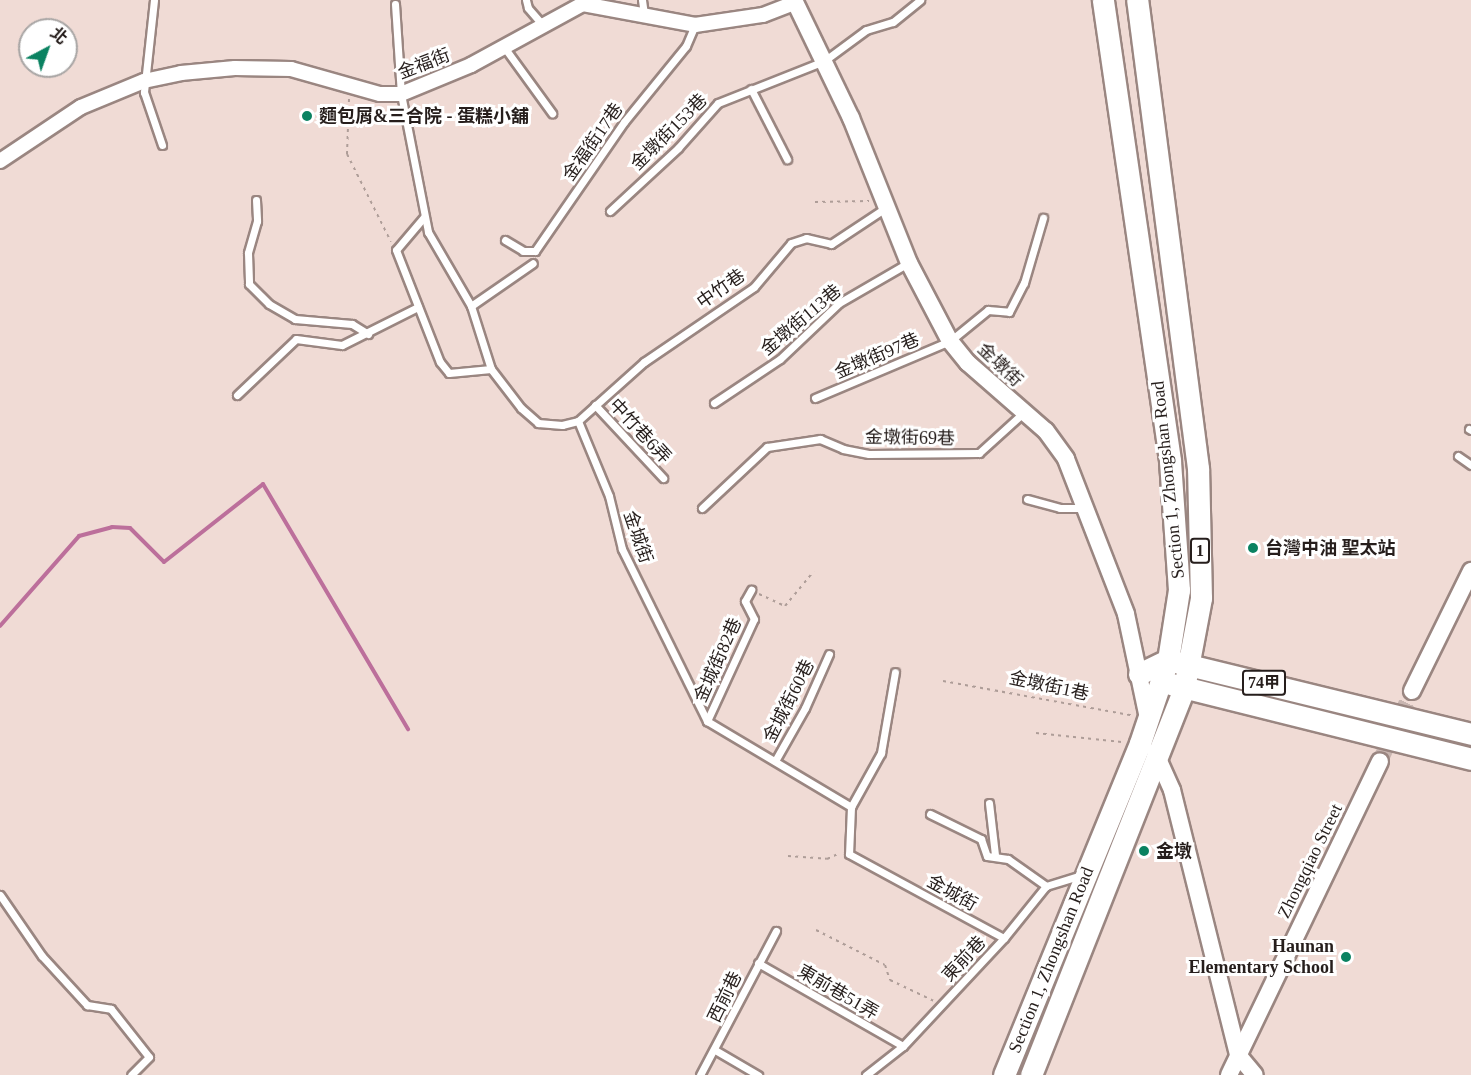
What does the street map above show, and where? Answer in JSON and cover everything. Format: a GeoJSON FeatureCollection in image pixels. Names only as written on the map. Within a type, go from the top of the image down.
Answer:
{"type":"FeatureCollection","features":[{"type":"Feature","properties":{"kind":"main road","name":"Section 1, Zhongshan Road"},"geometry":{"type":"LineString","coordinates":[[1004,1075],[1140,743],[1168,660],[1179,590],[1170,460],[1103,0]]}},
{"type":"Feature","properties":{"kind":"main road","name":"Section 1, Zhongshan Road"},"geometry":{"type":"LineString","coordinates":[[1031,1075],[1184,688],[1191,666],[1201,598],[1198,468],[1137,0]]}},
{"type":"Feature","properties":{"kind":"main road","name":"74甲"},"geometry":{"type":"LineString","coordinates":[[1168,660],[1471,734]]}},
{"type":"Feature","properties":{"kind":"main road"},"geometry":{"type":"LineString","coordinates":[[1138,674],[1168,660]]}},
{"type":"Feature","properties":{"kind":"main road","name":"74甲"},"geometry":{"type":"LineString","coordinates":[[1138,674],[1184,688],[1471,759]]}},
{"type":"Feature","properties":{"kind":"street","name":"金福街"},"geometry":{"type":"LineString","coordinates":[[0,161],[81,107],[144,81],[235,68],[291,69],[380,94],[401,94],[504,47],[542,24],[584,4],[643,7],[694,25],[763,15],[797,1]]}},
{"type":"Feature","properties":{"kind":"street","name":"金墩街"},"geometry":{"type":"LineString","coordinates":[[797,1],[909,263],[950,341],[968,363],[1046,431],[1066,459],[1087,508],[1126,614],[1157,760],[1172,790],[1238,1055]]}},
{"type":"Feature","properties":{"kind":"street"},"geometry":{"type":"LineString","coordinates":[[1412,691],[1471,571]]}},
{"type":"Feature","properties":{"kind":"street","name":"Zhongqiao Street"},"geometry":{"type":"LineString","coordinates":[[1229,1075],[1380,761]]}},
{"type":"Feature","properties":{"kind":"street"},"geometry":{"type":"LineString","coordinates":[[1238,1055],[1255,1075]]}},
{"type":"Feature","properties":{"kind":"lane"},"geometry":{"type":"LineString","coordinates":[[154,0],[144,81],[162,145]]}},
{"type":"Feature","properties":{"kind":"lane"},"geometry":{"type":"LineString","coordinates":[[526,0],[528,8],[542,24]]}},
{"type":"Feature","properties":{"kind":"lane","name":"金墩街153巷"},"geometry":{"type":"LineString","coordinates":[[610,211],[678,148],[718,103],[824,61],[866,30],[893,22],[920,0]]}},
{"type":"Feature","properties":{"kind":"lane"},"geometry":{"type":"LineString","coordinates":[[395,4],[401,94],[424,217],[471,306],[491,369],[521,408],[538,423],[562,425],[578,421]]}},
{"type":"Feature","properties":{"kind":"lane","name":"金福街17巷"},"geometry":{"type":"LineString","coordinates":[[506,240],[523,251],[535,251],[624,122],[686,46],[694,25]]}},
{"type":"Feature","properties":{"kind":"lane"},"geometry":{"type":"LineString","coordinates":[[504,47],[552,113]]}},
{"type":"Feature","properties":{"kind":"lane"},"geometry":{"type":"LineString","coordinates":[[751,89],[787,159]]}},
{"type":"Feature","properties":{"kind":"lane"},"geometry":{"type":"LineString","coordinates":[[255,200],[257,221],[248,253],[249,284],[268,304],[295,319],[352,324],[369,334]]}},
{"type":"Feature","properties":{"kind":"lane","name":"中竹巷"},"geometry":{"type":"LineString","coordinates":[[578,421],[644,362],[754,287],[791,243],[807,238],[831,244],[885,203]]}},
{"type":"Feature","properties":{"kind":"lane"},"geometry":{"type":"LineString","coordinates":[[424,217],[396,250],[440,362],[449,373],[491,369]]}},
{"type":"Feature","properties":{"kind":"lane","name":"金墩街97巷"},"geometry":{"type":"LineString","coordinates":[[815,398],[950,341],[988,310],[1009,312],[1024,283],[1043,218]]}},
{"type":"Feature","properties":{"kind":"lane"},"geometry":{"type":"LineString","coordinates":[[471,306],[533,263]]}},
{"type":"Feature","properties":{"kind":"lane","name":"金墩街113巷"},"geometry":{"type":"LineString","coordinates":[[714,403],[780,359],[839,303],[909,263]]}},
{"type":"Feature","properties":{"kind":"lane"},"geometry":{"type":"LineString","coordinates":[[237,395],[296,339],[342,345],[369,334],[418,307]]}},
{"type":"Feature","properties":{"kind":"lane","name":"中竹巷6弄"},"geometry":{"type":"LineString","coordinates":[[595,405],[663,478]]}},
{"type":"Feature","properties":{"kind":"lane","name":"金墩街69巷"},"geometry":{"type":"LineString","coordinates":[[702,508],[767,447],[820,439],[843,449],[869,454],[979,453],[1023,413]]}},
{"type":"Feature","properties":{"kind":"lane","name":"金城街"},"geometry":{"type":"LineString","coordinates":[[578,421],[609,496],[622,549],[707,721]]}},
{"type":"Feature","properties":{"kind":"lane"},"geometry":{"type":"LineString","coordinates":[[1458,456],[1471,465]]}},
{"type":"Feature","properties":{"kind":"lane"},"geometry":{"type":"LineString","coordinates":[[1027,499],[1060,508],[1087,508]]}},
{"type":"Feature","properties":{"kind":"lane","name":"金城街82巷"},"geometry":{"type":"LineString","coordinates":[[707,721],[754,619],[745,601],[751,590]]}},
{"type":"Feature","properties":{"kind":"lane","name":"金城街60巷"},"geometry":{"type":"LineString","coordinates":[[775,761],[805,708],[829,654]]}},
{"type":"Feature","properties":{"kind":"lane"},"geometry":{"type":"LineString","coordinates":[[848,849],[851,807],[881,753],[895,672]]}},
{"type":"Feature","properties":{"kind":"lane"},"geometry":{"type":"LineString","coordinates":[[707,721],[851,807]]}},
{"type":"Feature","properties":{"kind":"lane"},"geometry":{"type":"LineString","coordinates":[[989,803],[995,855]]}},
{"type":"Feature","properties":{"kind":"lane"},"geometry":{"type":"LineString","coordinates":[[930,814],[981,839],[987,856],[995,855],[1008,859],[1046,886],[1087,873]]}},
{"type":"Feature","properties":{"kind":"lane","name":"金城街"},"geometry":{"type":"LineString","coordinates":[[848,849],[849,854],[1004,938]]}},
{"type":"Feature","properties":{"kind":"lane","name":"東前巷"},"geometry":{"type":"LineString","coordinates":[[866,1075],[903,1046],[1004,938],[1046,886]]}},
{"type":"Feature","properties":{"kind":"lane"},"geometry":{"type":"LineString","coordinates":[[0,895],[50,964],[87,1005],[111,1009],[148,1057],[131,1075]]}},
{"type":"Feature","properties":{"kind":"lane","name":"西前巷"},"geometry":{"type":"LineString","coordinates":[[700,1075],[776,931]]}},
{"type":"Feature","properties":{"kind":"lane","name":"東前巷51弄"},"geometry":{"type":"LineString","coordinates":[[758,963],[903,1046]]}},
{"type":"Feature","properties":{"kind":"lane"},"geometry":{"type":"LineString","coordinates":[[715,1050],[758,1075]]}},
{"type":"Feature","properties":{"kind":"path"},"geometry":{"type":"LineString","coordinates":[[350,84],[347,154],[396,250]]}},
{"type":"Feature","properties":{"kind":"path"},"geometry":{"type":"LineString","coordinates":[[815,202],[885,203]]}},
{"type":"Feature","properties":{"kind":"path"},"geometry":{"type":"LineString","coordinates":[[751,590],[785,606],[814,571]]}},
{"type":"Feature","properties":{"kind":"path","name":"金墩街1巷"},"geometry":{"type":"LineString","coordinates":[[943,681],[1148,718]]}},
{"type":"Feature","properties":{"kind":"path"},"geometry":{"type":"LineString","coordinates":[[1036,733],[1140,743]]}},
{"type":"Feature","properties":{"kind":"path"},"geometry":{"type":"LineString","coordinates":[[788,855],[827,859],[848,849]]}},
{"type":"Feature","properties":{"kind":"path"},"geometry":{"type":"LineString","coordinates":[[816,930],[885,965],[890,980],[942,1004]]}},
{"type":"Feature","properties":{"kind":"waterway"},"geometry":{"type":"LineString","coordinates":[[0,626],[79,536],[112,527],[130,528],[164,562],[263,484],[408,729]]}},
{"type":"Feature","properties":{"kind":"tunnel"},"geometry":{"type":"LineString","coordinates":[[1380,761],[1412,691]]}},
{"type":"Feature","properties":{"kind":"place","name":"麵包屑&三合院 - 蛋糕小舖"},"geometry":{"type":"Point","coordinates":[307,116]}},
{"type":"Feature","properties":{"kind":"place","name":"台灣中油 聖太站"},"geometry":{"type":"Point","coordinates":[1253,548]}},
{"type":"Feature","properties":{"kind":"place","name":"金墩"},"geometry":{"type":"Point","coordinates":[1144,851]}},
{"type":"Feature","properties":{"kind":"place","name":"Haunan Elementary School"},"geometry":{"type":"Point","coordinates":[1346,957]}}]}
